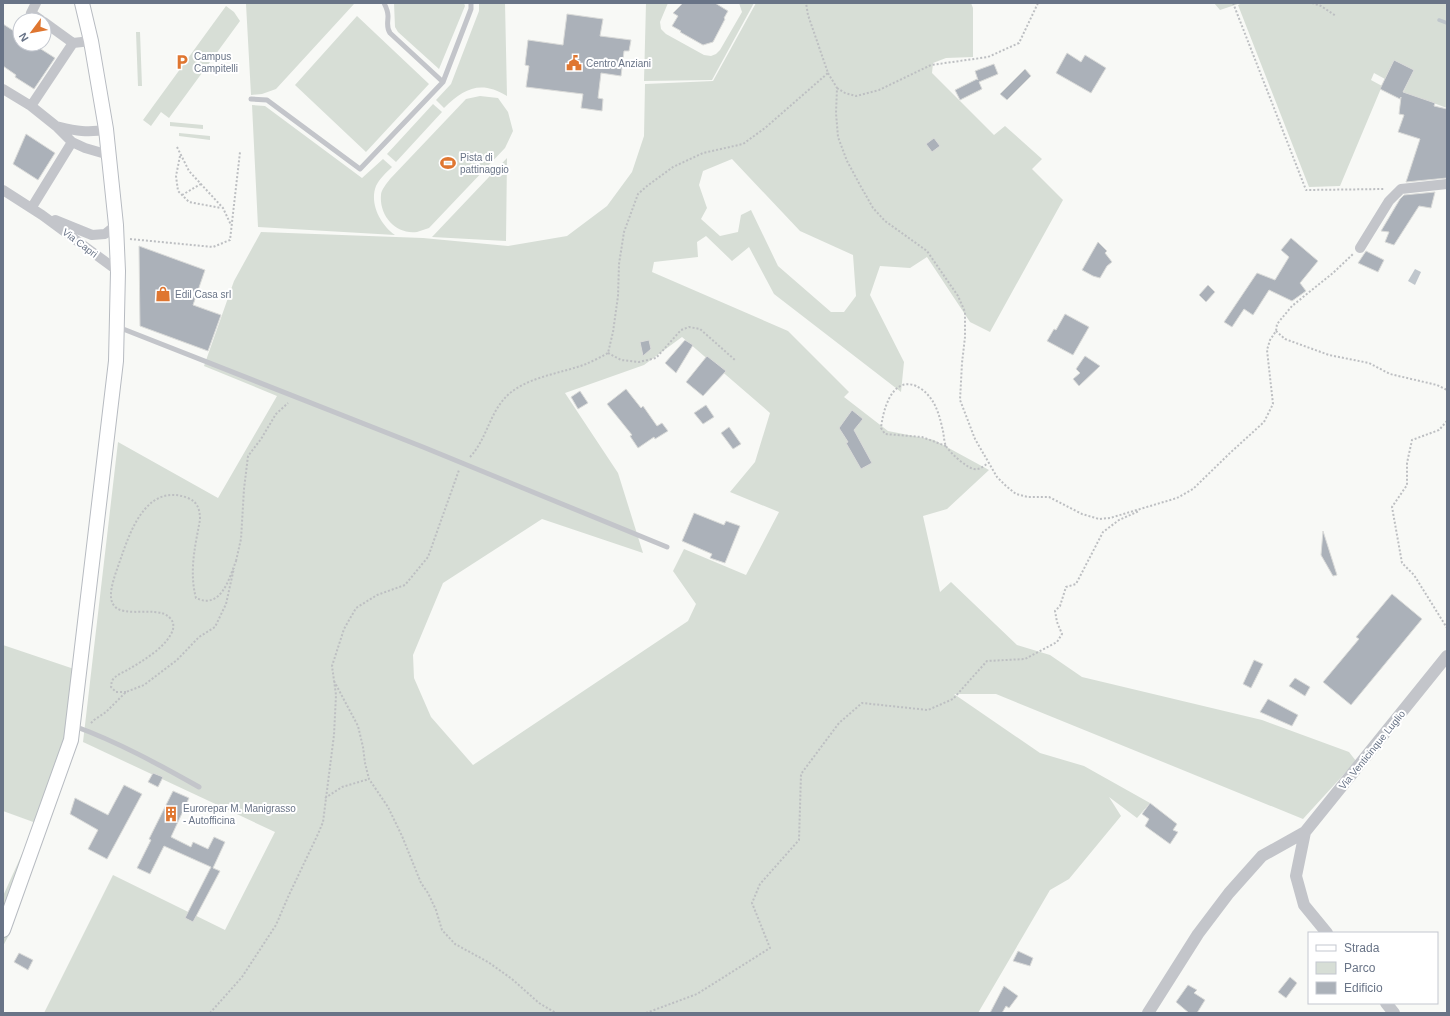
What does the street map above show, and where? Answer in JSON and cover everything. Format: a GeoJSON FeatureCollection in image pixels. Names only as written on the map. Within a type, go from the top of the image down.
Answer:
{"type":"FeatureCollection","features":[{"type":"Feature","properties":{"kind":"main road"},"geometry":{"type":"LineString","coordinates":[[3,930],[71,740],[79,728],[116,361],[118,272],[109,155],[106,129],[82,3]]}},
{"type":"Feature","properties":{"kind":"street"},"geometry":{"type":"LineString","coordinates":[[32,12],[36,3]]}},
{"type":"Feature","properties":{"kind":"street"},"geometry":{"type":"LineString","coordinates":[[52,28],[73,43],[90,41]]}},
{"type":"Feature","properties":{"kind":"street"},"geometry":{"type":"LineString","coordinates":[[31,106],[73,43]]}},
{"type":"Feature","properties":{"kind":"street"},"geometry":{"type":"LineString","coordinates":[[3,89],[31,106],[56,126],[72,142],[85,148],[109,155]]}},
{"type":"Feature","properties":{"kind":"street"},"geometry":{"type":"LineString","coordinates":[[56,126],[82,132],[94,132],[106,129]]}},
{"type":"Feature","properties":{"kind":"street"},"geometry":{"type":"LineString","coordinates":[[32,207],[72,142]]}},
{"type":"Feature","properties":{"kind":"street"},"geometry":{"type":"LineString","coordinates":[[1360,248],[1389,201],[1401,189],[1447,184]]}},
{"type":"Feature","properties":{"kind":"street","name":"Via Capri"},"geometry":{"type":"LineString","coordinates":[[3,190],[32,207],[118,272]]}},
{"type":"Feature","properties":{"kind":"street","name":"Via Capri"},"geometry":{"type":"LineString","coordinates":[[42,215],[92,235],[116,231]]}},
{"type":"Feature","properties":{"kind":"street","name":"Via Venticinque Luglio"},"geometry":{"type":"LineString","coordinates":[[1326,932],[1304,905],[1296,876],[1301,845],[1305,832],[1447,656]]}},
{"type":"Feature","properties":{"kind":"street"},"geometry":{"type":"LineString","coordinates":[[1148,1013],[1198,934],[1229,893],[1262,856],[1305,832]]}},
{"type":"Feature","properties":{"kind":"street"},"geometry":{"type":"LineString","coordinates":[[1387,1004],[1394,1013]]}},
{"type":"Feature","properties":{"kind":"lane"},"geometry":{"type":"LineString","coordinates":[[384,3],[388,10],[387,25],[390,33],[443,82]]}},
{"type":"Feature","properties":{"kind":"lane"},"geometry":{"type":"LineString","coordinates":[[251,99],[267,100],[360,169],[443,82],[471,9],[471,3]]}},
{"type":"Feature","properties":{"kind":"lane"},"geometry":{"type":"LineString","coordinates":[[117,327],[416,444],[463,465],[667,547]]}},
{"type":"Feature","properties":{"kind":"lane"},"geometry":{"type":"LineString","coordinates":[[79,728],[125,747],[160,764],[199,787]]}},
{"type":"Feature","properties":{"kind":"path"},"geometry":{"type":"LineString","coordinates":[[806,3],[808,15],[828,73],[837,88],[845,93],[856,96],[879,90],[931,65],[988,57],[1019,43],[1038,3]]}},
{"type":"Feature","properties":{"kind":"path"},"geometry":{"type":"LineString","coordinates":[[1233,3],[1306,190],[1384,188],[1398,192]]}},
{"type":"Feature","properties":{"kind":"path"},"geometry":{"type":"LineString","coordinates":[[1312,3],[1321,6],[1336,16]]}},
{"type":"Feature","properties":{"kind":"path"},"geometry":{"type":"LineString","coordinates":[[608,353],[618,296],[619,264],[624,232],[638,194],[672,167],[703,153],[743,144],[771,123],[828,73]]}},
{"type":"Feature","properties":{"kind":"path"},"geometry":{"type":"LineString","coordinates":[[837,88],[836,114],[838,137],[847,161],[873,208],[885,222],[927,251],[958,296],[965,312],[965,338],[960,400],[975,439],[988,463],[997,477],[1016,494],[1028,497],[1049,497],[1082,514],[1099,519],[1110,518],[1178,498],[1193,489],[1230,452],[1264,422],[1273,404],[1267,350],[1270,340],[1276,331],[1277,324],[1292,306],[1333,273],[1360,248]]}},
{"type":"Feature","properties":{"kind":"path"},"geometry":{"type":"LineString","coordinates":[[177,148],[188,171],[223,208],[232,226]]}},
{"type":"Feature","properties":{"kind":"path"},"geometry":{"type":"LineString","coordinates":[[116,231],[213,247],[230,240],[240,152]]}},
{"type":"Feature","properties":{"kind":"path"},"geometry":{"type":"LineString","coordinates":[[180,155],[176,176],[178,191],[189,202],[223,208]]}},
{"type":"Feature","properties":{"kind":"path"},"geometry":{"type":"LineString","coordinates":[[182,195],[201,184]]}},
{"type":"Feature","properties":{"kind":"path"},"geometry":{"type":"LineString","coordinates":[[608,353],[621,360],[639,362],[656,358],[681,330],[689,327],[700,329],[735,360]]}},
{"type":"Feature","properties":{"kind":"path"},"geometry":{"type":"LineString","coordinates":[[1276,331],[1285,338],[1329,355],[1369,364],[1390,374],[1437,385],[1447,390]]}},
{"type":"Feature","properties":{"kind":"path"},"geometry":{"type":"LineString","coordinates":[[210,1013],[242,977],[276,925],[323,822],[334,735],[336,695],[332,666],[344,629],[356,608],[377,595],[405,585],[428,557],[459,470],[477,449],[495,409],[505,397],[534,379],[586,364],[608,353]]}},
{"type":"Feature","properties":{"kind":"path"},"geometry":{"type":"LineString","coordinates":[[946,446],[940,418],[934,403],[928,394],[910,384],[904,384],[896,388],[890,396],[880,428],[885,434],[922,437],[946,446],[964,464],[974,469],[981,468],[988,463]]}},
{"type":"Feature","properties":{"kind":"path"},"geometry":{"type":"LineString","coordinates":[[236,561],[228,581],[216,598],[210,601],[203,601],[196,598],[192,584],[192,572],[200,520],[198,505],[191,499],[179,495],[166,495],[152,502],[141,513],[128,539],[118,567],[111,593],[112,602],[116,607],[125,612],[157,611],[168,615],[172,620],[174,628],[169,639],[156,651],[118,675],[112,681],[111,687],[116,692],[126,692],[144,685],[177,660],[199,637],[214,627],[226,604],[236,561],[241,539],[244,489],[248,456],[261,439],[276,414],[294,397]]}},
{"type":"Feature","properties":{"kind":"path"},"geometry":{"type":"LineString","coordinates":[[1447,421],[1439,430],[1412,440],[1407,463],[1407,485],[1392,506],[1396,521],[1402,563],[1414,575],[1447,628]]}},
{"type":"Feature","properties":{"kind":"path"},"geometry":{"type":"LineString","coordinates":[[646,1013],[697,994],[770,948],[752,903],[760,884],[799,840],[801,774],[839,723],[862,703],[928,710],[953,699],[987,661],[1025,659],[1057,642],[1062,634],[1057,622],[1055,611],[1060,606],[1066,588],[1076,584],[1104,532],[1119,520],[1145,508]]}},
{"type":"Feature","properties":{"kind":"path"},"geometry":{"type":"LineString","coordinates":[[333,678],[358,726],[369,779],[388,807],[421,883],[428,893],[436,910],[442,930],[455,944],[488,962],[512,979],[539,1003],[556,1013]]}},
{"type":"Feature","properties":{"kind":"path"},"geometry":{"type":"LineString","coordinates":[[79,728],[106,712],[126,692]]}},
{"type":"Feature","properties":{"kind":"path"},"geometry":{"type":"LineString","coordinates":[[325,798],[342,787],[369,779]]}},
{"type":"Feature","properties":{"kind":"green space"},"geometry":{"type":"Polygon","coordinates":[[[394,3],[464,3],[465,6],[439,69],[398,32],[395,27],[394,3]]]}},
{"type":"Feature","properties":{"kind":"green space"},"geometry":{"type":"Polygon","coordinates":[[[479,3],[505,3],[507,96],[489,88],[473,88],[459,95],[444,108],[436,100],[451,84],[479,11],[479,3]]]}},
{"type":"Feature","properties":{"kind":"green space"},"geometry":{"type":"Polygon","coordinates":[[[646,3],[668,3],[660,22],[661,29],[666,34],[704,55],[711,56],[720,50],[742,12],[739,3],[754,3],[712,80],[644,81],[646,3]]]}},
{"type":"Feature","properties":{"kind":"green space"},"geometry":{"type":"Polygon","coordinates":[[[756,3],[971,3],[973,8],[973,57],[946,58],[933,63],[932,73],[994,135],[1005,126],[1042,159],[1032,169],[1063,200],[990,332],[970,322],[927,257],[910,268],[880,266],[870,295],[904,362],[901,392],[774,294],[749,247],[732,261],[706,236],[697,242],[698,257],[654,262],[652,272],[788,331],[849,392],[844,397],[888,431],[934,440],[989,470],[947,509],[923,516],[940,592],[951,582],[1017,645],[1050,655],[1082,677],[1262,720],[1349,752],[1356,761],[1303,819],[996,694],[954,694],[1040,753],[1084,766],[1150,803],[1137,818],[1109,797],[1121,816],[1069,879],[1050,890],[978,1013],[44,1013],[113,875],[225,930],[275,832],[83,742],[118,442],[218,498],[277,396],[204,366],[234,281],[261,232],[423,238],[508,246],[567,236],[607,206],[632,172],[644,136],[645,84],[713,81],[756,3]],[[732,159],[703,171],[699,185],[707,208],[701,219],[720,236],[738,232],[741,215],[751,210],[778,266],[831,312],[844,312],[856,296],[853,255],[800,231],[732,159]],[[682,337],[644,365],[565,393],[618,473],[643,553],[542,519],[443,583],[413,655],[414,678],[431,717],[473,765],[688,621],[696,604],[673,571],[684,549],[746,575],[779,512],[730,492],[755,462],[770,413],[682,337]]]}},
{"type":"Feature","properties":{"kind":"green space"},"geometry":{"type":"Polygon","coordinates":[[[1214,3],[1241,3],[1220,10],[1214,3]]]}},
{"type":"Feature","properties":{"kind":"green space"},"geometry":{"type":"Polygon","coordinates":[[[1242,3],[1447,3],[1447,108],[1420,98],[1417,106],[1400,99],[1414,70],[1394,60],[1385,79],[1374,73],[1371,80],[1382,86],[1340,186],[1309,187],[1238,5],[1242,3]]]}},
{"type":"Feature","properties":{"kind":"green space"},"geometry":{"type":"Polygon","coordinates":[[[246,4],[354,4],[276,89],[262,94],[251,95],[246,4]]]}},
{"type":"Feature","properties":{"kind":"green space"},"geometry":{"type":"Polygon","coordinates":[[[226,6],[234,12],[240,21],[169,118],[161,112],[151,126],[143,120],[226,6]]]}},
{"type":"Feature","properties":{"kind":"green space"},"geometry":{"type":"Polygon","coordinates":[[[357,16],[429,84],[366,152],[295,85],[357,16]]]}},
{"type":"Feature","properties":{"kind":"green space"},"geometry":{"type":"Polygon","coordinates":[[[136,32],[140,32],[142,86],[138,86],[136,32]]]}},
{"type":"Feature","properties":{"kind":"green space","name":"Pista di pattinaggio"},"geometry":{"type":"Polygon","coordinates":[[[480,96],[498,98],[508,112],[513,131],[505,148],[429,228],[417,232],[409,232],[396,227],[386,217],[383,210],[381,195],[384,187],[466,99],[480,96]]]}},
{"type":"Feature","properties":{"kind":"green space"},"geometry":{"type":"Polygon","coordinates":[[[433,104],[442,112],[396,162],[387,154],[433,104]]]}},
{"type":"Feature","properties":{"kind":"green space"},"geometry":{"type":"Polygon","coordinates":[[[252,105],[265,106],[362,178],[383,159],[392,167],[377,183],[374,193],[374,200],[375,207],[381,220],[395,235],[258,227],[252,105]]]}},
{"type":"Feature","properties":{"kind":"green space"},"geometry":{"type":"Polygon","coordinates":[[[170,122],[203,125],[203,129],[170,126],[170,122]]]}},
{"type":"Feature","properties":{"kind":"green space"},"geometry":{"type":"Polygon","coordinates":[[[179,133],[210,136],[210,140],[179,136],[179,133]]]}},
{"type":"Feature","properties":{"kind":"green space"},"geometry":{"type":"Polygon","coordinates":[[[507,158],[506,241],[432,237],[507,158]]]}},
{"type":"Feature","properties":{"kind":"green space"},"geometry":{"type":"Polygon","coordinates":[[[3,645],[80,671],[59,793],[9,935],[3,946],[3,896],[36,823],[3,811],[3,645]]]}},
{"type":"Feature","properties":{"kind":"shaded area"},"geometry":{"type":"Polygon","coordinates":[[[1415,269],[1421,272],[1415,285],[1408,281],[1415,269]]]}},
{"type":"Feature","properties":{"kind":"building"},"geometry":{"type":"Polygon","coordinates":[[[683,3],[715,3],[728,11],[713,42],[703,45],[672,26],[678,16],[673,13],[683,3]]]}},
{"type":"Feature","properties":{"kind":"building","name":"Centro Anziani"},"geometry":{"type":"Polygon","coordinates":[[[567,14],[603,19],[600,36],[631,40],[629,51],[624,51],[621,76],[601,73],[598,98],[603,99],[602,111],[581,108],[583,94],[526,87],[529,66],[525,65],[528,40],[563,45],[567,14]]]}},
{"type":"Feature","properties":{"kind":"building"},"geometry":{"type":"Polygon","coordinates":[[[3,24],[12,30],[12,52],[46,52],[55,58],[34,89],[15,77],[16,75],[3,66],[3,24]]]}},
{"type":"Feature","properties":{"kind":"building"},"geometry":{"type":"Polygon","coordinates":[[[1067,53],[1081,62],[1085,55],[1106,68],[1091,93],[1056,73],[1067,53]]]}},
{"type":"Feature","properties":{"kind":"building"},"geometry":{"type":"Polygon","coordinates":[[[1394,60],[1414,70],[1403,92],[1435,103],[1434,106],[1447,109],[1447,178],[1406,182],[1420,139],[1398,132],[1404,115],[1399,114],[1401,97],[1400,99],[1380,89],[1394,60]]]}},
{"type":"Feature","properties":{"kind":"building"},"geometry":{"type":"Polygon","coordinates":[[[994,64],[998,74],[979,82],[982,89],[960,100],[955,90],[977,79],[978,80],[975,71],[994,64]]]}},
{"type":"Feature","properties":{"kind":"building"},"geometry":{"type":"Polygon","coordinates":[[[1025,69],[1031,76],[1007,100],[1000,94],[1025,69]]]}},
{"type":"Feature","properties":{"kind":"building"},"geometry":{"type":"Polygon","coordinates":[[[26,134],[55,153],[38,180],[13,164],[26,134]]]}},
{"type":"Feature","properties":{"kind":"building"},"geometry":{"type":"Polygon","coordinates":[[[934,138],[940,146],[932,152],[926,144],[934,138]]]}},
{"type":"Feature","properties":{"kind":"building"},"geometry":{"type":"Polygon","coordinates":[[[1435,192],[1431,208],[1419,206],[1394,245],[1385,242],[1389,232],[1381,231],[1400,199],[1404,195],[1435,192]]]}},
{"type":"Feature","properties":{"kind":"building"},"geometry":{"type":"Polygon","coordinates":[[[1291,238],[1318,261],[1300,283],[1306,291],[1292,301],[1269,290],[1253,315],[1244,309],[1232,327],[1224,322],[1257,273],[1275,280],[1289,257],[1281,250],[1291,238]]]}},
{"type":"Feature","properties":{"kind":"building"},"geometry":{"type":"Polygon","coordinates":[[[1098,242],[1107,251],[1105,253],[1112,262],[1107,266],[1100,278],[1082,270],[1098,242]]]}},
{"type":"Feature","properties":{"kind":"building"},"geometry":{"type":"Polygon","coordinates":[[[139,246],[205,270],[193,305],[221,315],[208,351],[140,326],[139,246]]]}},
{"type":"Feature","properties":{"kind":"building"},"geometry":{"type":"Polygon","coordinates":[[[1366,251],[1384,260],[1378,272],[1358,263],[1366,251]]]}},
{"type":"Feature","properties":{"kind":"building"},"geometry":{"type":"Polygon","coordinates":[[[1208,285],[1215,292],[1206,302],[1199,295],[1208,285]]]}},
{"type":"Feature","properties":{"kind":"building"},"geometry":{"type":"Polygon","coordinates":[[[1065,314],[1089,327],[1073,355],[1047,341],[1054,329],[1056,330],[1065,314]]]}},
{"type":"Feature","properties":{"kind":"building"},"geometry":{"type":"Polygon","coordinates":[[[649,340],[651,349],[643,356],[640,342],[649,340]]]}},
{"type":"Feature","properties":{"kind":"building"},"geometry":{"type":"Polygon","coordinates":[[[685,340],[693,345],[676,373],[665,363],[685,340]]]}},
{"type":"Feature","properties":{"kind":"building"},"geometry":{"type":"Polygon","coordinates":[[[707,356],[726,371],[703,396],[686,382],[707,356]]]}},
{"type":"Feature","properties":{"kind":"building"},"geometry":{"type":"Polygon","coordinates":[[[1085,356],[1100,366],[1079,386],[1073,379],[1080,373],[1076,369],[1085,356]]]}},
{"type":"Feature","properties":{"kind":"building"},"geometry":{"type":"Polygon","coordinates":[[[626,389],[641,408],[643,406],[657,426],[662,423],[668,431],[655,439],[654,437],[638,448],[630,436],[632,435],[607,404],[626,389]]]}},
{"type":"Feature","properties":{"kind":"building"},"geometry":{"type":"Polygon","coordinates":[[[580,391],[588,403],[578,409],[571,397],[580,391]]]}},
{"type":"Feature","properties":{"kind":"building"},"geometry":{"type":"Polygon","coordinates":[[[706,405],[714,417],[703,424],[694,413],[706,405]]]}},
{"type":"Feature","properties":{"kind":"building"},"geometry":{"type":"Polygon","coordinates":[[[852,410],[863,419],[854,430],[872,463],[861,469],[846,443],[848,442],[839,428],[852,410]]]}},
{"type":"Feature","properties":{"kind":"building"},"geometry":{"type":"Polygon","coordinates":[[[729,427],[741,444],[733,449],[721,433],[729,427]]]}},
{"type":"Feature","properties":{"kind":"building"},"geometry":{"type":"Polygon","coordinates":[[[694,513],[724,525],[726,521],[740,526],[725,563],[710,558],[712,554],[682,541],[694,513]]]}},
{"type":"Feature","properties":{"kind":"building"},"geometry":{"type":"Polygon","coordinates":[[[1323,531],[1337,575],[1333,576],[1321,555],[1323,531]]]}},
{"type":"Feature","properties":{"kind":"building"},"geometry":{"type":"Polygon","coordinates":[[[1392,594],[1422,619],[1351,705],[1323,682],[1359,639],[1356,637],[1392,594]]]}},
{"type":"Feature","properties":{"kind":"building"},"geometry":{"type":"Polygon","coordinates":[[[1254,660],[1263,664],[1251,688],[1243,684],[1254,660]]]}},
{"type":"Feature","properties":{"kind":"building"},"geometry":{"type":"Polygon","coordinates":[[[1295,678],[1310,687],[1305,696],[1289,686],[1295,678]]]}},
{"type":"Feature","properties":{"kind":"building"},"geometry":{"type":"Polygon","coordinates":[[[1268,699],[1298,715],[1292,726],[1260,712],[1268,699]]]}},
{"type":"Feature","properties":{"kind":"building"},"geometry":{"type":"Polygon","coordinates":[[[153,773],[163,777],[158,787],[148,782],[153,773]]]}},
{"type":"Feature","properties":{"kind":"building"},"geometry":{"type":"Polygon","coordinates":[[[124,785],[142,794],[107,859],[88,849],[98,830],[70,814],[75,798],[108,815],[124,785]]]}},
{"type":"Feature","properties":{"kind":"building"},"geometry":{"type":"Polygon","coordinates":[[[173,791],[189,798],[171,837],[191,847],[193,842],[208,849],[214,837],[225,842],[213,868],[220,871],[193,922],[185,918],[211,867],[164,846],[150,874],[137,868],[151,840],[149,839],[173,791]]]}},
{"type":"Feature","properties":{"kind":"building"},"geometry":{"type":"Polygon","coordinates":[[[1150,803],[1177,824],[1173,830],[1178,832],[1170,844],[1145,826],[1149,819],[1142,814],[1150,803]]]}},
{"type":"Feature","properties":{"kind":"building"},"geometry":{"type":"Polygon","coordinates":[[[1018,951],[1033,958],[1030,966],[1013,961],[1018,951]]]}},
{"type":"Feature","properties":{"kind":"building"},"geometry":{"type":"Polygon","coordinates":[[[19,953],[33,960],[28,970],[14,962],[19,953]]]}},
{"type":"Feature","properties":{"kind":"building"},"geometry":{"type":"Polygon","coordinates":[[[1290,977],[1297,983],[1286,998],[1278,992],[1290,977]]]}},
{"type":"Feature","properties":{"kind":"building"},"geometry":{"type":"Polygon","coordinates":[[[1188,985],[1197,990],[1194,993],[1205,1000],[1197,1013],[1189,1013],[1176,1002],[1188,985]]]}},
{"type":"Feature","properties":{"kind":"building"},"geometry":{"type":"Polygon","coordinates":[[[1004,986],[1018,996],[1009,1008],[1006,1006],[1002,1013],[990,1013],[1004,986]]]}},
{"type":"Feature","properties":{"kind":"waterway"},"geometry":{"type":"LineString","coordinates":[[1439,20],[1447,23]]}},
{"type":"Feature","properties":{"kind":"place","name":"Campus Campitelli"},"geometry":{"type":"Point","coordinates":[182,62]}},
{"type":"Feature","properties":{"kind":"place","name":"Centro Anziani"},"geometry":{"type":"Point","coordinates":[574,63]}},
{"type":"Feature","properties":{"kind":"place","name":"Pista di pattinaggio"},"geometry":{"type":"Point","coordinates":[448,163]}},
{"type":"Feature","properties":{"kind":"place","name":"Edil Casa srl"},"geometry":{"type":"Point","coordinates":[163,294]}},
{"type":"Feature","properties":{"kind":"place","name":"Eurorepar M. Manigrasso - Autofficina"},"geometry":{"type":"Point","coordinates":[171,814]}}]}
